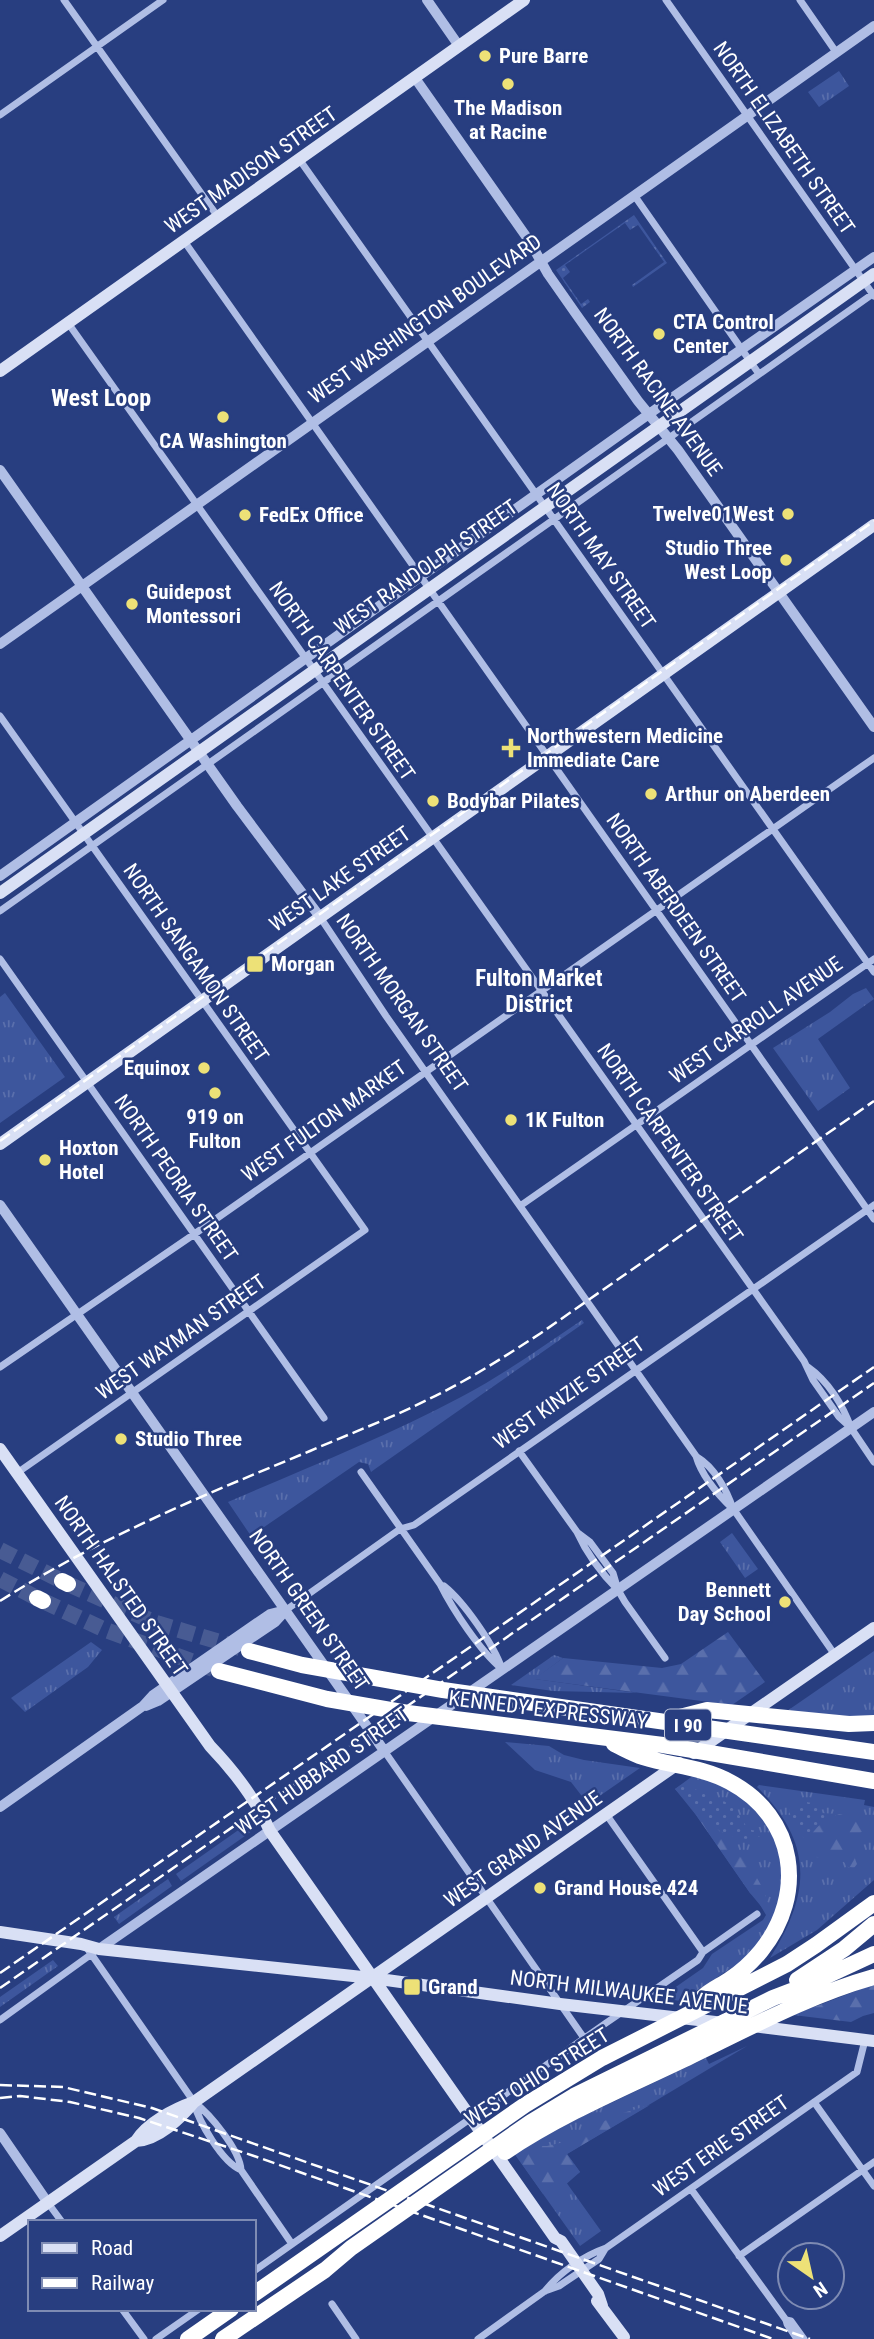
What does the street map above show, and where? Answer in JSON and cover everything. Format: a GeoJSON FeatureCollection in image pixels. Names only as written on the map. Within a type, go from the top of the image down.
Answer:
{"type":"FeatureCollection","features":[{"type":"Feature","properties":{"kind":"highway","name":"KENNEDY EXPRESSWAY"},"geometry":{"type":"LineString","coordinates":[[249,1651],[302,1665],[443,1690],[874,1752]]}},
{"type":"Feature","properties":{"kind":"highway","name":"KENNEDY EXPRESSWAY"},"geometry":{"type":"LineString","coordinates":[[219,1671],[327,1699],[421,1715],[663,1745],[874,1781]]}},
{"type":"Feature","properties":{"kind":"highway"},"geometry":{"type":"LineString","coordinates":[[663,1721],[707,1710],[849,1724],[874,1723]]}},
{"type":"Feature","properties":{"kind":"highway"},"geometry":{"type":"LineString","coordinates":[[602,1738],[641,1757],[701,1770],[729,1781],[750,1794],[767,1810],[779,1828],[786,1847],[788,1887],[784,1907],[774,1931],[747,1965],[730,1980],[708,1993],[678,2020]]}},
{"type":"Feature","properties":{"kind":"highway","name":"I 90"},"geometry":{"type":"LineString","coordinates":[[826,1771],[874,1775]]}},
{"type":"Feature","properties":{"kind":"highway"},"geometry":{"type":"LineString","coordinates":[[854,1916],[874,1895]]}},
{"type":"Feature","properties":{"kind":"highway"},"geometry":{"type":"LineString","coordinates":[[854,1916],[874,1903]]}},
{"type":"Feature","properties":{"kind":"highway","name":"WEST OHIO STREET"},"geometry":{"type":"LineString","coordinates":[[256,2293],[525,2105],[602,2058],[787,1964],[827,1938],[854,1916]]}},
{"type":"Feature","properties":{"kind":"highway"},"geometry":{"type":"LineString","coordinates":[[772,1998],[844,1949],[874,1924]]}},
{"type":"Feature","properties":{"kind":"highway"},"geometry":{"type":"LineString","coordinates":[[772,1998],[874,1954]]}},
{"type":"Feature","properties":{"kind":"highway"},"geometry":{"type":"LineString","coordinates":[[324,2270],[356,2255],[514,2146],[556,2122],[828,1991],[874,1977]]}},
{"type":"Feature","properties":{"kind":"highway","name":"WEST OHIO STREET"},"geometry":{"type":"LineString","coordinates":[[223,2339],[531,2122],[574,2096],[772,1998]]}},
{"type":"Feature","properties":{"kind":"highway"},"geometry":{"type":"LineString","coordinates":[[190,2338],[228,2311]]}},
{"type":"Feature","properties":{"kind":"main road","name":"WEST MADISON STREET"},"geometry":{"type":"LineString","coordinates":[[0,371],[524,0]]}},
{"type":"Feature","properties":{"kind":"main road","name":"WEST RANDOLPH STREET"},"geometry":{"type":"LineString","coordinates":[[0,893],[869,278]]}},
{"type":"Feature","properties":{"kind":"main road","name":"WEST LAKE STREET"},"geometry":{"type":"LineString","coordinates":[[0,1144],[874,525]]}},
{"type":"Feature","properties":{"kind":"main road","name":"NORTH HALSTED STREET"},"geometry":{"type":"LineString","coordinates":[[0,1449],[210,1746],[216,1763],[256,1820],[270,1831],[555,2238],[556,2244],[577,2269],[624,2337]]}},
{"type":"Feature","properties":{"kind":"main road","name":"WEST GRAND AVENUE"},"geometry":{"type":"LineString","coordinates":[[0,2236],[136,2141],[141,2133],[178,2107],[194,2102],[874,1628]]}},
{"type":"Feature","properties":{"kind":"main road","name":"NORTH MILWAUKEE AVENUE"},"geometry":{"type":"LineString","coordinates":[[0,1932],[81,1944],[93,1950]]}},
{"type":"Feature","properties":{"kind":"main road","name":"NORTH MILWAUKEE AVENUE"},"geometry":{"type":"LineString","coordinates":[[0,1940],[372,1979],[623,2012],[869,2040]]}},
{"type":"Feature","properties":{"kind":"street"},"geometry":{"type":"LineString","coordinates":[[64,0],[218,216]]}},
{"type":"Feature","properties":{"kind":"street"},"geometry":{"type":"LineString","coordinates":[[0,115],[163,0]]}},
{"type":"Feature","properties":{"kind":"street"},"geometry":{"type":"LineString","coordinates":[[427,0],[459,46]]}},
{"type":"Feature","properties":{"kind":"street","name":"NORTH ELIZABETH STREET"},"geometry":{"type":"LineString","coordinates":[[666,0],[856,270],[869,278],[874,294]]}},
{"type":"Feature","properties":{"kind":"street"},"geometry":{"type":"LineString","coordinates":[[800,0],[836,52]]}},
{"type":"Feature","properties":{"kind":"street","name":"WEST WASHINGTON BOULEVARD"},"geometry":{"type":"LineString","coordinates":[[0,644],[874,26]]}},
{"type":"Feature","properties":{"kind":"street","name":"NORTH RACINE AVENUE"},"geometry":{"type":"LineString","coordinates":[[415,78],[649,415],[874,727]]}},
{"type":"Feature","properties":{"kind":"street","name":"NORTH MAY STREET"},"geometry":{"type":"LineString","coordinates":[[299,159],[772,828],[871,961],[874,972]]}},
{"type":"Feature","properties":{"kind":"street"},"geometry":{"type":"LineString","coordinates":[[634,195],[760,374]]}},
{"type":"Feature","properties":{"kind":"street","name":"NORTH ABERDEEN STREET"},"geometry":{"type":"LineString","coordinates":[[184,241],[751,1045],[871,1207],[874,1219]]}},
{"type":"Feature","properties":{"kind":"street","name":"WEST RANDOLPH STREET"},"geometry":{"type":"LineString","coordinates":[[0,876],[874,257]]}},
{"type":"Feature","properties":{"kind":"street","name":"WEST RANDOLPH STREET"},"geometry":{"type":"LineString","coordinates":[[0,911],[874,294]]}},
{"type":"Feature","properties":{"kind":"street","name":"NORTH CARPENTER STREET"},"geometry":{"type":"LineString","coordinates":[[68,323],[808,1366],[820,1375],[874,1462]]}},
{"type":"Feature","properties":{"kind":"street","name":"NORTH MORGAN STREET"},"geometry":{"type":"LineString","coordinates":[[0,470],[207,764],[320,917],[696,1456],[699,1467],[734,1510],[835,1655]]}},
{"type":"Feature","properties":{"kind":"street","name":"NORTH SANGAMON STREET"},"geometry":{"type":"LineString","coordinates":[[0,716],[365,1230]]}},
{"type":"Feature","properties":{"kind":"street","name":"WEST FULTON MARKET"},"geometry":{"type":"LineString","coordinates":[[0,1367],[874,758]]}},
{"type":"Feature","properties":{"kind":"street","name":"NORTH PEORIA STREET"},"geometry":{"type":"LineString","coordinates":[[0,959],[324,1418]]}},
{"type":"Feature","properties":{"kind":"street","name":"WEST CARROLL AVENUE"},"geometry":{"type":"LineString","coordinates":[[520,1206],[871,961]]}},
{"type":"Feature","properties":{"kind":"street","name":"NORTH GREEN STREET"},"geometry":{"type":"LineString","coordinates":[[0,1205],[365,1721],[584,2038]]}},
{"type":"Feature","properties":{"kind":"street","name":"WEST KINZIE STREET"},"geometry":{"type":"LineString","coordinates":[[0,1807],[143,1706],[158,1701],[275,1622],[286,1610],[400,1529],[414,1525],[871,1207]]}},
{"type":"Feature","properties":{"kind":"street","name":"WEST WAYMAN STREET"},"geometry":{"type":"LineString","coordinates":[[17,1473],[365,1230]]}},
{"type":"Feature","properties":{"kind":"street","name":"WEST HUBBARD STREET"},"geometry":{"type":"LineString","coordinates":[[0,2020],[93,1950],[385,1752],[874,1412]]}},
{"type":"Feature","properties":{"kind":"street"},"geometry":{"type":"LineString","coordinates":[[519,1451],[577,1532],[590,1542],[613,1573],[618,1590],[665,1658]]}},
{"type":"Feature","properties":{"kind":"street"},"geometry":{"type":"LineString","coordinates":[[361,1472],[440,1584],[455,1595],[498,1655],[502,1669]]}},
{"type":"Feature","properties":{"kind":"street"},"geometry":{"type":"LineString","coordinates":[[606,1814],[703,1952]]}},
{"type":"Feature","properties":{"kind":"street","name":"WEST OHIO STREET"},"geometry":{"type":"LineString","coordinates":[[256,2270],[473,2121],[584,2038],[698,1960],[703,1952],[757,1914]]}},
{"type":"Feature","properties":{"kind":"street"},"geometry":{"type":"LineString","coordinates":[[93,1950],[194,2102],[198,2118],[232,2166],[241,2170],[292,2244]]}},
{"type":"Feature","properties":{"kind":"street","name":"WEST ERIE STREET"},"geometry":{"type":"LineString","coordinates":[[478,2339],[545,2291],[554,2279],[577,2269],[594,2252],[606,2248],[857,2072],[869,2040]]}},
{"type":"Feature","properties":{"kind":"street"},"geometry":{"type":"LineString","coordinates":[[814,2102],[874,2186]]}},
{"type":"Feature","properties":{"kind":"street"},"geometry":{"type":"LineString","coordinates":[[0,2133],[61,2220]]}},
{"type":"Feature","properties":{"kind":"street"},"geometry":{"type":"LineString","coordinates":[[739,2256],[874,2162]]}},
{"type":"Feature","properties":{"kind":"street"},"geometry":{"type":"LineString","coordinates":[[691,2189],[797,2339]]}},
{"type":"Feature","properties":{"kind":"street"},"geometry":{"type":"LineString","coordinates":[[332,2304],[356,2339]]}},
{"type":"Feature","properties":{"kind":"street"},"geometry":{"type":"LineString","coordinates":[[123,2311],[144,2339]]}},
{"type":"Feature","properties":{"kind":"street"},"geometry":{"type":"LineString","coordinates":[[156,2339],[196,2311]]}},
{"type":"Feature","properties":{"kind":"street"},"geometry":{"type":"LineString","coordinates":[[786,2320],[791,2321],[804,2339]]}},
{"type":"Feature","properties":{"kind":"green space"},"geometry":{"type":"Polygon","coordinates":[[[839,71],[849,86],[819,107],[808,92],[839,71]]]}},
{"type":"Feature","properties":{"kind":"green space"},"geometry":{"type":"Polygon","coordinates":[[[634,215],[667,263],[633,287],[632,285],[664,262],[638,225],[630,230],[625,223],[565,265],[570,272],[563,278],[581,304],[588,299],[590,302],[582,308],[556,270],[634,215]]]}},
{"type":"Feature","properties":{"kind":"green space"},"geometry":{"type":"Polygon","coordinates":[[[866,988],[874,999],[818,1039],[850,1088],[818,1111],[773,1048],[866,988]]]}},
{"type":"Feature","properties":{"kind":"green space"},"geometry":{"type":"Polygon","coordinates":[[[5,993],[65,1077],[0,1123],[0,997],[5,993]]]}},
{"type":"Feature","properties":{"kind":"green space"},"geometry":{"type":"Polygon","coordinates":[[[582,1320],[584,1323],[371,1472],[368,1464],[359,1462],[251,1536],[228,1502],[433,1412],[492,1379],[582,1320]]]}},
{"type":"Feature","properties":{"kind":"green space"},"geometry":{"type":"Polygon","coordinates":[[[732,1533],[758,1569],[745,1578],[720,1542],[732,1533]]]}},
{"type":"Feature","properties":{"kind":"green space"},"geometry":{"type":"Polygon","coordinates":[[[728,1632],[765,1682],[732,1705],[534,1679],[563,1658],[662,1668],[681,1664],[728,1632]]]}},
{"type":"Feature","properties":{"kind":"green space"},"geometry":{"type":"Polygon","coordinates":[[[91,1642],[102,1650],[88,1667],[25,1712],[11,1698],[91,1642]]]}},
{"type":"Feature","properties":{"kind":"green space"},"geometry":{"type":"Polygon","coordinates":[[[874,1651],[874,1716],[787,1711],[874,1651]]]}},
{"type":"Feature","properties":{"kind":"green space"},"geometry":{"type":"Polygon","coordinates":[[[554,1655],[563,1658],[535,1679],[637,1693],[553,1691],[511,1685],[554,1655]]]}},
{"type":"Feature","properties":{"kind":"green space"},"geometry":{"type":"Polygon","coordinates":[[[505,1742],[549,1746],[564,1755],[584,1760],[640,1768],[588,1804],[571,1782],[535,1770],[505,1742]]]}},
{"type":"Feature","properties":{"kind":"green space"},"geometry":{"type":"Polygon","coordinates":[[[694,1775],[741,1793],[773,1830],[784,1877],[772,1927],[737,1969],[733,1967],[681,2001],[660,1998],[703,1968],[712,1954],[763,1920],[766,1915],[687,1802],[675,1789],[694,1775]]]}},
{"type":"Feature","properties":{"kind":"green space"},"geometry":{"type":"Polygon","coordinates":[[[681,1785],[713,1795],[734,1807],[748,1829],[760,1832],[760,1836],[738,1838],[717,1829],[706,1816],[696,1815],[675,1789],[681,1785]]]}},
{"type":"Feature","properties":{"kind":"green space"},"geometry":{"type":"Polygon","coordinates":[[[759,1785],[865,1800],[864,1805],[874,1807],[874,1880],[817,1930],[770,1958],[793,1912],[799,1890],[800,1869],[797,1849],[789,1828],[757,1787],[759,1785]]]}},
{"type":"Feature","properties":{"kind":"green space"},"geometry":{"type":"Polygon","coordinates":[[[802,1802],[814,1804],[822,1813],[839,1814],[820,1824],[808,1840],[805,1840],[789,1812],[790,1807],[802,1802]]]}},
{"type":"Feature","properties":{"kind":"green space"},"geometry":{"type":"Polygon","coordinates":[[[839,1814],[874,1822],[874,1829],[862,1832],[855,1840],[857,1864],[854,1868],[848,1867],[837,1853],[822,1858],[815,1857],[808,1840],[820,1824],[839,1814]]]}},
{"type":"Feature","properties":{"kind":"green space"},"geometry":{"type":"Polygon","coordinates":[[[696,1815],[706,1816],[753,1872],[766,1896],[768,1908],[765,1911],[750,1893],[696,1815]]]}},
{"type":"Feature","properties":{"kind":"green space"},"geometry":{"type":"Polygon","coordinates":[[[247,1824],[252,1831],[181,1881],[176,1874],[247,1824]]]}},
{"type":"Feature","properties":{"kind":"green space"},"geometry":{"type":"Polygon","coordinates":[[[168,1879],[172,1886],[119,1924],[114,1917],[168,1879]]]}},
{"type":"Feature","properties":{"kind":"green space"},"geometry":{"type":"Polygon","coordinates":[[[53,1960],[58,1966],[0,2007],[0,1997],[53,1960]]]}},
{"type":"Feature","properties":{"kind":"green space"},"geometry":{"type":"Polygon","coordinates":[[[874,1984],[874,2013],[851,2022],[793,2015],[874,1984]]]}},
{"type":"Feature","properties":{"kind":"green space"},"geometry":{"type":"Polygon","coordinates":[[[747,2046],[567,2154],[580,2172],[566,2182],[601,2231],[580,2246],[514,2153],[581,2117],[706,2058],[709,2064],[747,2046]]]}},
{"type":"Feature","properties":{"kind":"green space"},"geometry":{"type":"Polygon","coordinates":[[[650,2105],[567,2154],[580,2172],[563,2187],[543,2194],[514,2153],[529,2146],[564,2142],[616,2115],[650,2105]]]}},
{"type":"Feature","properties":{"kind":"tunnel"},"geometry":{"type":"LineString","coordinates":[[0,1550],[62,1581]]}},
{"type":"Feature","properties":{"kind":"tunnel"},"geometry":{"type":"LineString","coordinates":[[0,1579],[37,1598]]}},
{"type":"Feature","properties":{"kind":"tunnel"},"geometry":{"type":"LineString","coordinates":[[68,1584],[156,1623],[240,1648]]}},
{"type":"Feature","properties":{"kind":"tunnel"},"geometry":{"type":"LineString","coordinates":[[43,1601],[103,1629],[213,1669]]}},
{"type":"Feature","properties":{"kind":"railway"},"geometry":{"type":"LineString","coordinates":[[0,1141],[874,521]]}},
{"type":"Feature","properties":{"kind":"railway"},"geometry":{"type":"LineString","coordinates":[[0,1601],[74,1558],[152,1519],[398,1414],[471,1377],[541,1333],[874,1101]]}},
{"type":"Feature","properties":{"kind":"railway"},"geometry":{"type":"LineString","coordinates":[[0,1973],[874,1367]]}},
{"type":"Feature","properties":{"kind":"railway"},"geometry":{"type":"LineString","coordinates":[[0,1988],[874,1383]]}},
{"type":"Feature","properties":{"kind":"railway"},"geometry":{"type":"LineString","coordinates":[[0,2085],[63,2087],[152,2108],[810,2339]]}},
{"type":"Feature","properties":{"kind":"railway"},"geometry":{"type":"LineString","coordinates":[[0,2098],[20,2096],[70,2102],[139,2118],[773,2339]]}},
{"type":"Feature","properties":{"kind":"place","name":"Pure Barre"},"geometry":{"type":"Point","coordinates":[485,56]}},
{"type":"Feature","properties":{"kind":"place","name":"The Madison at Racine"},"geometry":{"type":"Point","coordinates":[508,84]}},
{"type":"Feature","properties":{"kind":"place","name":"CTA Control Center"},"geometry":{"type":"Point","coordinates":[659,334]}},
{"type":"Feature","properties":{"kind":"place","name":"CA Washington"},"geometry":{"type":"Point","coordinates":[223,417]}},
{"type":"Feature","properties":{"kind":"place","name":"Twelve01West"},"geometry":{"type":"Point","coordinates":[788,514]}},
{"type":"Feature","properties":{"kind":"place","name":"FedEx Office"},"geometry":{"type":"Point","coordinates":[245,515]}},
{"type":"Feature","properties":{"kind":"place","name":"Studio Three West Loop"},"geometry":{"type":"Point","coordinates":[786,560]}},
{"type":"Feature","properties":{"kind":"place","name":"Guidepost Montessori"},"geometry":{"type":"Point","coordinates":[132,604]}},
{"type":"Feature","properties":{"kind":"place","name":"Northwestern Medicine Immediate Care"},"geometry":{"type":"Point","coordinates":[511,748]}},
{"type":"Feature","properties":{"kind":"place","name":"Arthur on Aberdeen"},"geometry":{"type":"Point","coordinates":[651,794]}},
{"type":"Feature","properties":{"kind":"place","name":"Bodybar Pilates"},"geometry":{"type":"Point","coordinates":[433,801]}},
{"type":"Feature","properties":{"kind":"place","name":"Morgan"},"geometry":{"type":"Point","coordinates":[255,964]}},
{"type":"Feature","properties":{"kind":"place","name":"Equinox"},"geometry":{"type":"Point","coordinates":[204,1068]}},
{"type":"Feature","properties":{"kind":"place","name":"919 on Fulton"},"geometry":{"type":"Point","coordinates":[215,1093]}},
{"type":"Feature","properties":{"kind":"place","name":"1K Fulton"},"geometry":{"type":"Point","coordinates":[511,1120]}},
{"type":"Feature","properties":{"kind":"place","name":"Hoxton Hotel"},"geometry":{"type":"Point","coordinates":[45,1160]}},
{"type":"Feature","properties":{"kind":"place","name":"Studio Three"},"geometry":{"type":"Point","coordinates":[121,1439]}},
{"type":"Feature","properties":{"kind":"place","name":"Bennett Day School"},"geometry":{"type":"Point","coordinates":[785,1602]}},
{"type":"Feature","properties":{"kind":"place","name":"Grand House 424"},"geometry":{"type":"Point","coordinates":[540,1888]}},
{"type":"Feature","properties":{"kind":"place","name":"Grand"},"geometry":{"type":"Point","coordinates":[412,1987]}},
{"type":"Feature","properties":{"kind":"district","name":"West Loop"},"geometry":{"type":"Point","coordinates":[101,398]}},
{"type":"Feature","properties":{"kind":"district","name":"Fulton Market District"},"geometry":{"type":"Point","coordinates":[539,991]}}]}
